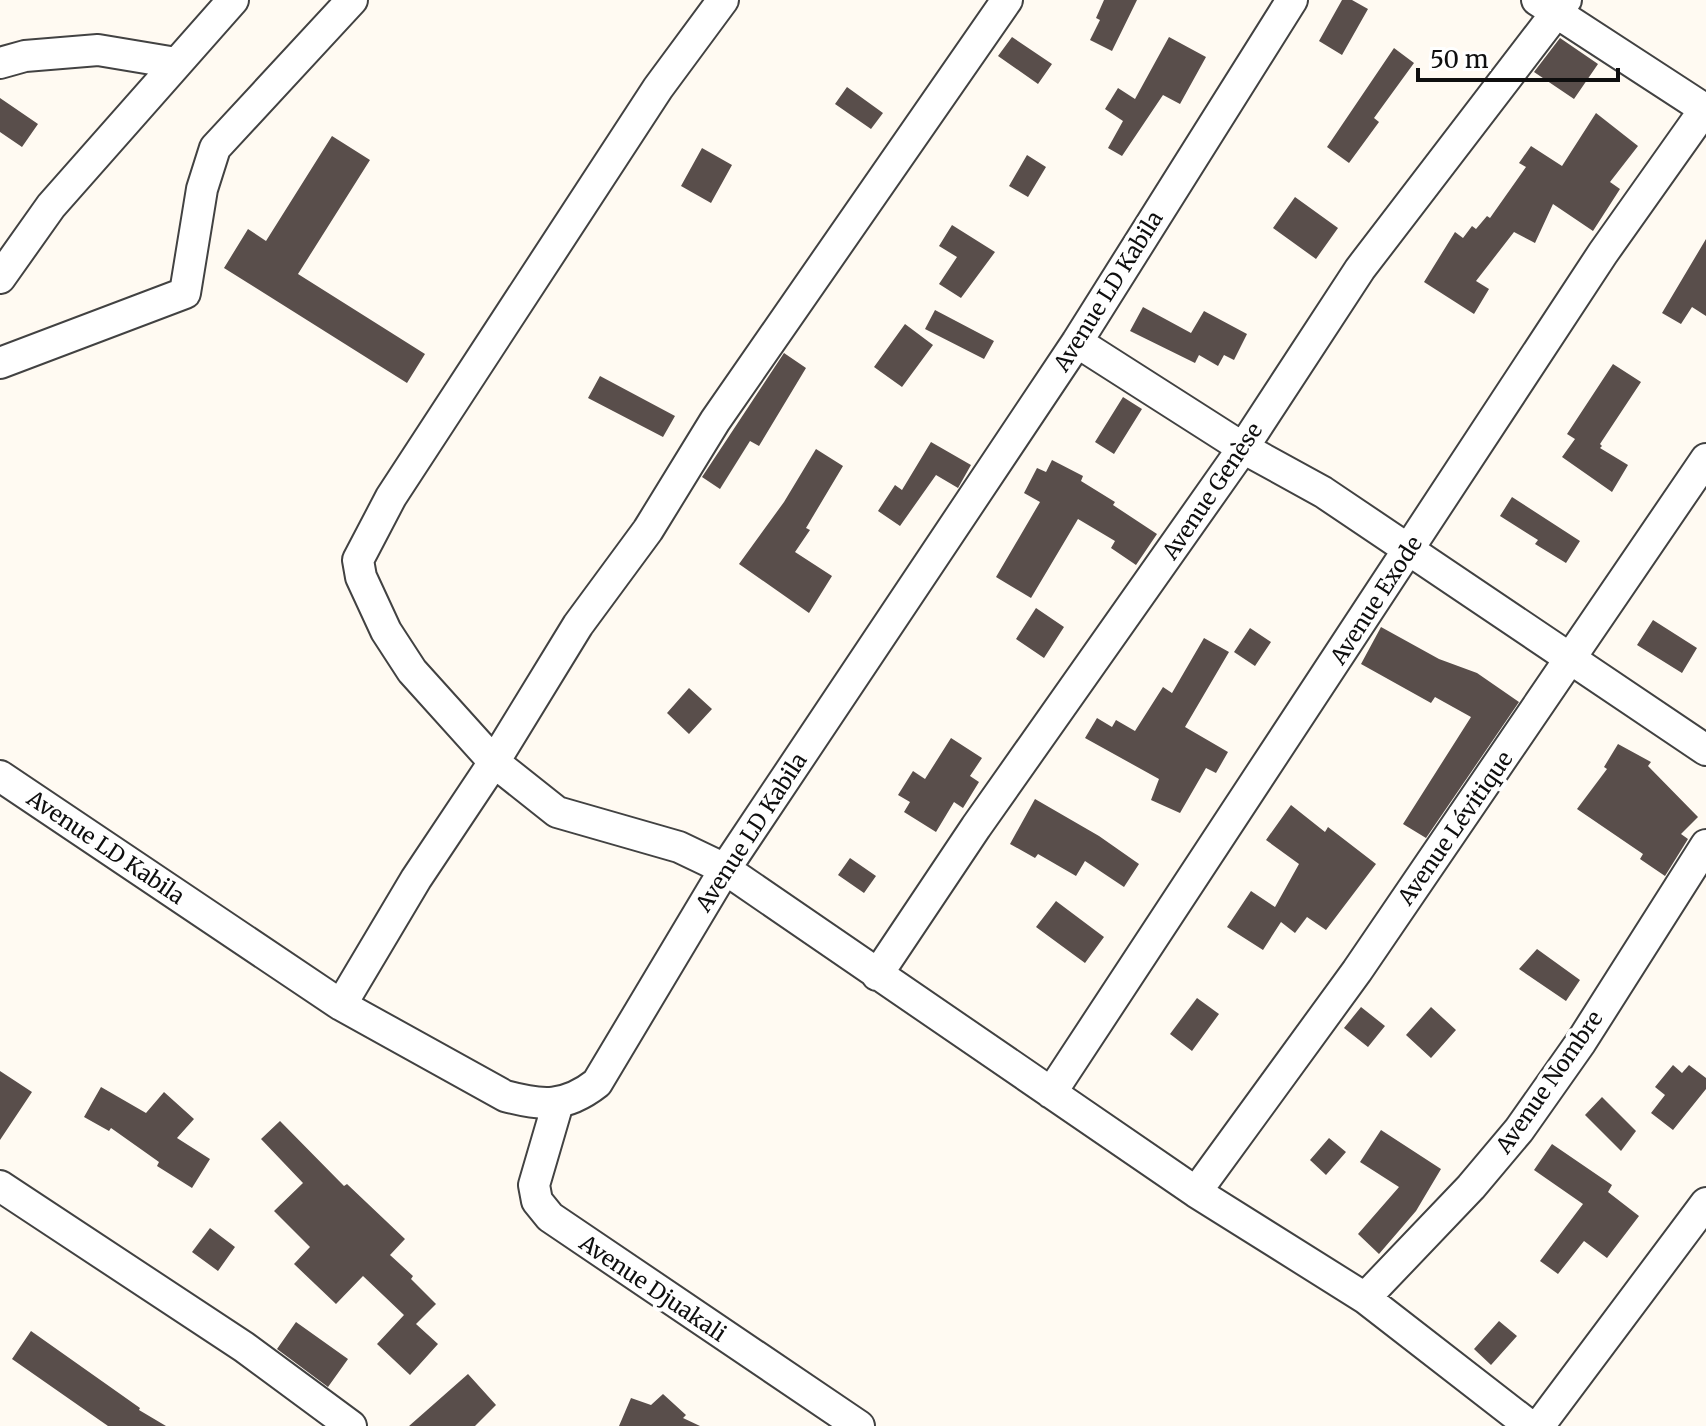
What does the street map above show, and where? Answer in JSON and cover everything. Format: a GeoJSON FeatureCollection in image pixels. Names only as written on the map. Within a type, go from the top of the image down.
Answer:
{"type":"FeatureCollection","features":[{"type":"Feature","properties":{"kind":"street"},"geometry":{"type":"LineString","coordinates":[[0,278],[51,206],[233,0]]}},
{"type":"Feature","properties":{"kind":"street"},"geometry":{"type":"LineString","coordinates":[[0,363],[185,293],[202,189],[215,148],[352,0]]}},
{"type":"Feature","properties":{"kind":"street"},"geometry":{"type":"LineString","coordinates":[[723,0],[658,88],[391,497],[358,560],[361,577],[386,631],[412,671],[494,762],[557,812],[679,847],[725,869],[1196,1192],[1365,1298],[1530,1426]]}},
{"type":"Feature","properties":{"kind":"street"},"geometry":{"type":"LineString","coordinates":[[341,1005],[416,879],[494,762],[578,625],[648,530],[715,421],[1007,0]]}},
{"type":"Feature","properties":{"kind":"street","name":"Avenue LD Kabila"},"geometry":{"type":"LineString","coordinates":[[0,776],[341,1005],[505,1096],[533,1104],[558,1103],[580,1097],[597,1083],[725,869],[1077,342],[1292,0]]}},
{"type":"Feature","properties":{"kind":"street"},"geometry":{"type":"LineString","coordinates":[[1553,4],[1706,110]]}},
{"type":"Feature","properties":{"kind":"street","name":"Avenue Genèse"},"geometry":{"type":"LineString","coordinates":[[877,975],[976,827],[1243,448],[1360,269],[1553,4]]}},
{"type":"Feature","properties":{"kind":"street"},"geometry":{"type":"LineString","coordinates":[[0,63],[25,56],[98,50],[176,63]]}},
{"type":"Feature","properties":{"kind":"street","name":"Avenue Exode"},"geometry":{"type":"LineString","coordinates":[[1051,1093],[1603,253],[1706,110]]}},
{"type":"Feature","properties":{"kind":"street"},"geometry":{"type":"LineString","coordinates":[[1077,342],[1243,448],[1323,492],[1410,548],[1706,750]]}},
{"type":"Feature","properties":{"kind":"street","name":"Avenue Lévitique"},"geometry":{"type":"LineString","coordinates":[[1196,1192],[1357,971],[1706,459]]}},
{"type":"Feature","properties":{"kind":"street","name":"Avenue Nombre"},"geometry":{"type":"LineString","coordinates":[[1365,1298],[1471,1187],[1519,1130],[1581,1042],[1706,845]]}},
{"type":"Feature","properties":{"kind":"street","name":"Avenue Djuakali"},"geometry":{"type":"LineString","coordinates":[[558,1103],[534,1185],[537,1201],[550,1217],[859,1426]]}},
{"type":"Feature","properties":{"kind":"street"},"geometry":{"type":"LineString","coordinates":[[0,1186],[244,1347],[351,1426]]}},
{"type":"Feature","properties":{"kind":"street"},"geometry":{"type":"LineString","coordinates":[[1539,1426],[1706,1203]]}},
{"type":"Feature","properties":{"kind":"building"},"geometry":{"type":"Polygon","coordinates":[[[1104,0],[1137,0],[1112,51],[1090,40],[1100,20],[1096,18],[1104,0]]]}},
{"type":"Feature","properties":{"kind":"building"},"geometry":{"type":"Polygon","coordinates":[[[1342,0],[1352,0],[1368,9],[1342,55],[1319,41],[1342,0]]]}},
{"type":"Feature","properties":{"kind":"building"},"geometry":{"type":"Polygon","coordinates":[[[1012,37],[1052,64],[1038,84],[998,56],[1012,37]]]}},
{"type":"Feature","properties":{"kind":"building"},"geometry":{"type":"Polygon","coordinates":[[[1169,37],[1206,57],[1180,104],[1163,95],[1122,156],[1108,148],[1123,121],[1105,109],[1118,88],[1135,99],[1169,37]]]}},
{"type":"Feature","properties":{"kind":"building"},"geometry":{"type":"Polygon","coordinates":[[[1560,38],[1598,64],[1574,99],[1534,72],[1560,38]]]}},
{"type":"Feature","properties":{"kind":"building"},"geometry":{"type":"Polygon","coordinates":[[[1394,48],[1414,63],[1374,118],[1379,122],[1349,163],[1327,147],[1394,48]]]}},
{"type":"Feature","properties":{"kind":"building"},"geometry":{"type":"Polygon","coordinates":[[[847,87],[883,113],[871,129],[835,104],[847,87]]]}},
{"type":"Feature","properties":{"kind":"building"},"geometry":{"type":"Polygon","coordinates":[[[0,98],[38,124],[22,147],[0,132],[0,98]]]}},
{"type":"Feature","properties":{"kind":"building"},"geometry":{"type":"Polygon","coordinates":[[[1596,113],[1638,146],[1610,182],[1620,189],[1593,231],[1553,204],[1535,243],[1514,232],[1476,281],[1489,289],[1474,314],[1424,282],[1455,232],[1463,238],[1472,226],[1476,229],[1487,216],[1490,218],[1526,167],[1519,163],[1531,146],[1562,166],[1596,113]]]}},
{"type":"Feature","properties":{"kind":"building"},"geometry":{"type":"Polygon","coordinates":[[[332,136],[370,160],[298,274],[425,354],[407,383],[224,268],[248,229],[266,241],[332,136]]]}},
{"type":"Feature","properties":{"kind":"building"},"geometry":{"type":"Polygon","coordinates":[[[702,148],[732,165],[711,203],[681,186],[702,148]]]}},
{"type":"Feature","properties":{"kind":"building"},"geometry":{"type":"Polygon","coordinates":[[[1027,155],[1046,167],[1028,197],[1009,186],[1027,155]]]}},
{"type":"Feature","properties":{"kind":"building"},"geometry":{"type":"Polygon","coordinates":[[[1295,197],[1338,228],[1316,259],[1273,228],[1295,197]]]}},
{"type":"Feature","properties":{"kind":"building"},"geometry":{"type":"Polygon","coordinates":[[[952,225],[995,252],[961,298],[939,284],[957,257],[939,246],[952,225]]]}},
{"type":"Feature","properties":{"kind":"building"},"geometry":{"type":"Polygon","coordinates":[[[1706,239],[1706,316],[1692,307],[1681,324],[1662,313],[1706,239]]]}},
{"type":"Feature","properties":{"kind":"building"},"geometry":{"type":"Polygon","coordinates":[[[1143,307],[1191,333],[1204,311],[1247,334],[1234,360],[1224,355],[1218,366],[1199,355],[1195,363],[1130,331],[1143,307]]]}},
{"type":"Feature","properties":{"kind":"building"},"geometry":{"type":"Polygon","coordinates":[[[935,310],[994,341],[984,359],[925,329],[935,310]]]}},
{"type":"Feature","properties":{"kind":"building"},"geometry":{"type":"Polygon","coordinates":[[[905,324],[933,345],[902,387],[874,367],[905,324]]]}},
{"type":"Feature","properties":{"kind":"building"},"geometry":{"type":"Polygon","coordinates":[[[784,353],[806,368],[759,446],[750,441],[720,489],[702,477],[784,353]]]}},
{"type":"Feature","properties":{"kind":"building"},"geometry":{"type":"Polygon","coordinates":[[[1613,364],[1641,382],[1600,444],[1600,448],[1628,465],[1612,492],[1562,457],[1575,439],[1567,434],[1613,364]]]}},
{"type":"Feature","properties":{"kind":"building"},"geometry":{"type":"Polygon","coordinates":[[[600,376],[675,416],[663,437],[588,398],[600,376]]]}},
{"type":"Feature","properties":{"kind":"building"},"geometry":{"type":"Polygon","coordinates":[[[1123,397],[1142,409],[1114,454],[1095,442],[1123,397]]]}},
{"type":"Feature","properties":{"kind":"building"},"geometry":{"type":"Polygon","coordinates":[[[931,442],[971,465],[958,488],[936,475],[900,526],[878,511],[895,485],[902,490],[931,442]]]}},
{"type":"Feature","properties":{"kind":"building"},"geometry":{"type":"Polygon","coordinates":[[[816,449],[843,466],[795,552],[832,576],[809,613],[739,564],[784,502],[816,449]]]}},
{"type":"Feature","properties":{"kind":"building"},"geometry":{"type":"Polygon","coordinates":[[[1052,460],[1083,476],[1081,481],[1157,534],[1136,565],[1111,548],[1115,541],[1078,519],[1031,598],[996,577],[1040,502],[1024,493],[1037,468],[1046,472],[1052,460]]]}},
{"type":"Feature","properties":{"kind":"building"},"geometry":{"type":"Polygon","coordinates":[[[1512,497],[1580,541],[1566,563],[1535,544],[1538,540],[1500,516],[1512,497]]]}},
{"type":"Feature","properties":{"kind":"building"},"geometry":{"type":"Polygon","coordinates":[[[1036,608],[1064,627],[1044,658],[1016,639],[1036,608]]]}},
{"type":"Feature","properties":{"kind":"building"},"geometry":{"type":"Polygon","coordinates":[[[1653,620],[1697,648],[1682,673],[1637,645],[1653,620]]]}},
{"type":"Feature","properties":{"kind":"building"},"geometry":{"type":"Polygon","coordinates":[[[1381,627],[1439,659],[1477,673],[1519,702],[1426,838],[1403,824],[1471,717],[1435,697],[1431,703],[1361,664],[1381,627]]]}},
{"type":"Feature","properties":{"kind":"building"},"geometry":{"type":"Polygon","coordinates":[[[1250,628],[1271,642],[1255,666],[1234,652],[1250,628]]]}},
{"type":"Feature","properties":{"kind":"building"},"geometry":{"type":"Polygon","coordinates":[[[1204,638],[1229,652],[1185,727],[1228,752],[1216,773],[1206,768],[1180,813],[1151,800],[1159,779],[1085,738],[1097,718],[1112,727],[1116,720],[1135,731],[1163,687],[1172,693],[1204,638]]]}},
{"type":"Feature","properties":{"kind":"building"},"geometry":{"type":"Polygon","coordinates":[[[689,688],[712,709],[689,734],[667,713],[689,688]]]}},
{"type":"Feature","properties":{"kind":"building"},"geometry":{"type":"Polygon","coordinates":[[[951,738],[982,758],[970,776],[979,782],[963,808],[954,802],[936,832],[904,812],[910,802],[898,795],[913,771],[925,779],[951,738]]]}},
{"type":"Feature","properties":{"kind":"building"},"geometry":{"type":"Polygon","coordinates":[[[1618,744],[1651,762],[1648,766],[1698,817],[1681,834],[1688,839],[1665,876],[1640,859],[1643,854],[1577,809],[1607,769],[1604,767],[1618,744]]]}},
{"type":"Feature","properties":{"kind":"building"},"geometry":{"type":"Polygon","coordinates":[[[1035,799],[1099,836],[1139,864],[1124,887],[1085,861],[1076,876],[1038,854],[1035,858],[1010,844],[1035,799]]]}},
{"type":"Feature","properties":{"kind":"building"},"geometry":{"type":"Polygon","coordinates":[[[1291,805],[1325,832],[1328,827],[1376,864],[1326,930],[1307,917],[1295,933],[1281,922],[1263,950],[1227,927],[1251,891],[1275,907],[1299,864],[1266,840],[1291,805]]]}},
{"type":"Feature","properties":{"kind":"building"},"geometry":{"type":"Polygon","coordinates":[[[850,858],[876,876],[864,893],[838,875],[850,858]]]}},
{"type":"Feature","properties":{"kind":"building"},"geometry":{"type":"Polygon","coordinates":[[[1056,901],[1104,937],[1085,963],[1036,927],[1056,901]]]}},
{"type":"Feature","properties":{"kind":"building"},"geometry":{"type":"Polygon","coordinates":[[[1537,949],[1580,980],[1566,1001],[1519,969],[1537,949]]]}},
{"type":"Feature","properties":{"kind":"building"},"geometry":{"type":"Polygon","coordinates":[[[1197,998],[1219,1014],[1192,1051],[1170,1034],[1197,998]]]}},
{"type":"Feature","properties":{"kind":"building"},"geometry":{"type":"Polygon","coordinates":[[[1361,1007],[1385,1026],[1368,1047],[1344,1028],[1361,1007]]]}},
{"type":"Feature","properties":{"kind":"building"},"geometry":{"type":"Polygon","coordinates":[[[1431,1007],[1456,1030],[1431,1058],[1406,1035],[1431,1007]]]}},
{"type":"Feature","properties":{"kind":"building"},"geometry":{"type":"Polygon","coordinates":[[[1673,1065],[1682,1073],[1689,1065],[1706,1078],[1706,1089],[1673,1130],[1651,1113],[1665,1095],[1655,1087],[1673,1065]]]}},
{"type":"Feature","properties":{"kind":"building"},"geometry":{"type":"Polygon","coordinates":[[[0,1071],[32,1092],[0,1140],[0,1071]]]}},
{"type":"Feature","properties":{"kind":"building"},"geometry":{"type":"Polygon","coordinates":[[[101,1087],[146,1113],[164,1092],[194,1119],[177,1138],[210,1159],[192,1188],[157,1166],[159,1162],[111,1128],[109,1131],[84,1117],[101,1087]]]}},
{"type":"Feature","properties":{"kind":"building"},"geometry":{"type":"Polygon","coordinates":[[[1602,1097],[1636,1131],[1621,1151],[1585,1115],[1602,1097]]]}},
{"type":"Feature","properties":{"kind":"building"},"geometry":{"type":"Polygon","coordinates":[[[280,1121],[344,1186],[347,1184],[405,1239],[390,1255],[436,1304],[416,1324],[438,1344],[410,1375],[377,1344],[404,1315],[363,1276],[336,1304],[294,1264],[310,1247],[274,1211],[303,1183],[261,1139],[280,1121]]]}},
{"type":"Feature","properties":{"kind":"building"},"geometry":{"type":"Polygon","coordinates":[[[1381,1130],[1441,1169],[1416,1211],[1379,1254],[1358,1234],[1399,1187],[1360,1162],[1381,1130]]]}},
{"type":"Feature","properties":{"kind":"building"},"geometry":{"type":"Polygon","coordinates":[[[1329,1138],[1346,1152],[1326,1175],[1310,1160],[1329,1138]]]}},
{"type":"Feature","properties":{"kind":"building"},"geometry":{"type":"Polygon","coordinates":[[[1552,1144],[1612,1185],[1608,1192],[1639,1216],[1607,1258],[1584,1241],[1558,1274],[1540,1261],[1583,1204],[1534,1170],[1552,1144]]]}},
{"type":"Feature","properties":{"kind":"building"},"geometry":{"type":"Polygon","coordinates":[[[210,1228],[235,1247],[218,1271],[192,1252],[210,1228]]]}},
{"type":"Feature","properties":{"kind":"building"},"geometry":{"type":"Polygon","coordinates":[[[1499,1321],[1517,1336],[1491,1365],[1474,1349],[1499,1321]]]}},
{"type":"Feature","properties":{"kind":"building"},"geometry":{"type":"Polygon","coordinates":[[[296,1322],[348,1359],[328,1387],[277,1349],[296,1322]]]}},
{"type":"Feature","properties":{"kind":"building"},"geometry":{"type":"Polygon","coordinates":[[[31,1331],[139,1410],[166,1426],[108,1426],[12,1359],[31,1331]]]}},
{"type":"Feature","properties":{"kind":"building"},"geometry":{"type":"Polygon","coordinates":[[[468,1374],[496,1405],[475,1426],[409,1426],[468,1374]]]}},
{"type":"Feature","properties":{"kind":"building"},"geometry":{"type":"Polygon","coordinates":[[[663,1394],[686,1415],[683,1418],[700,1426],[619,1426],[631,1398],[651,1405],[663,1394]]]}}]}
